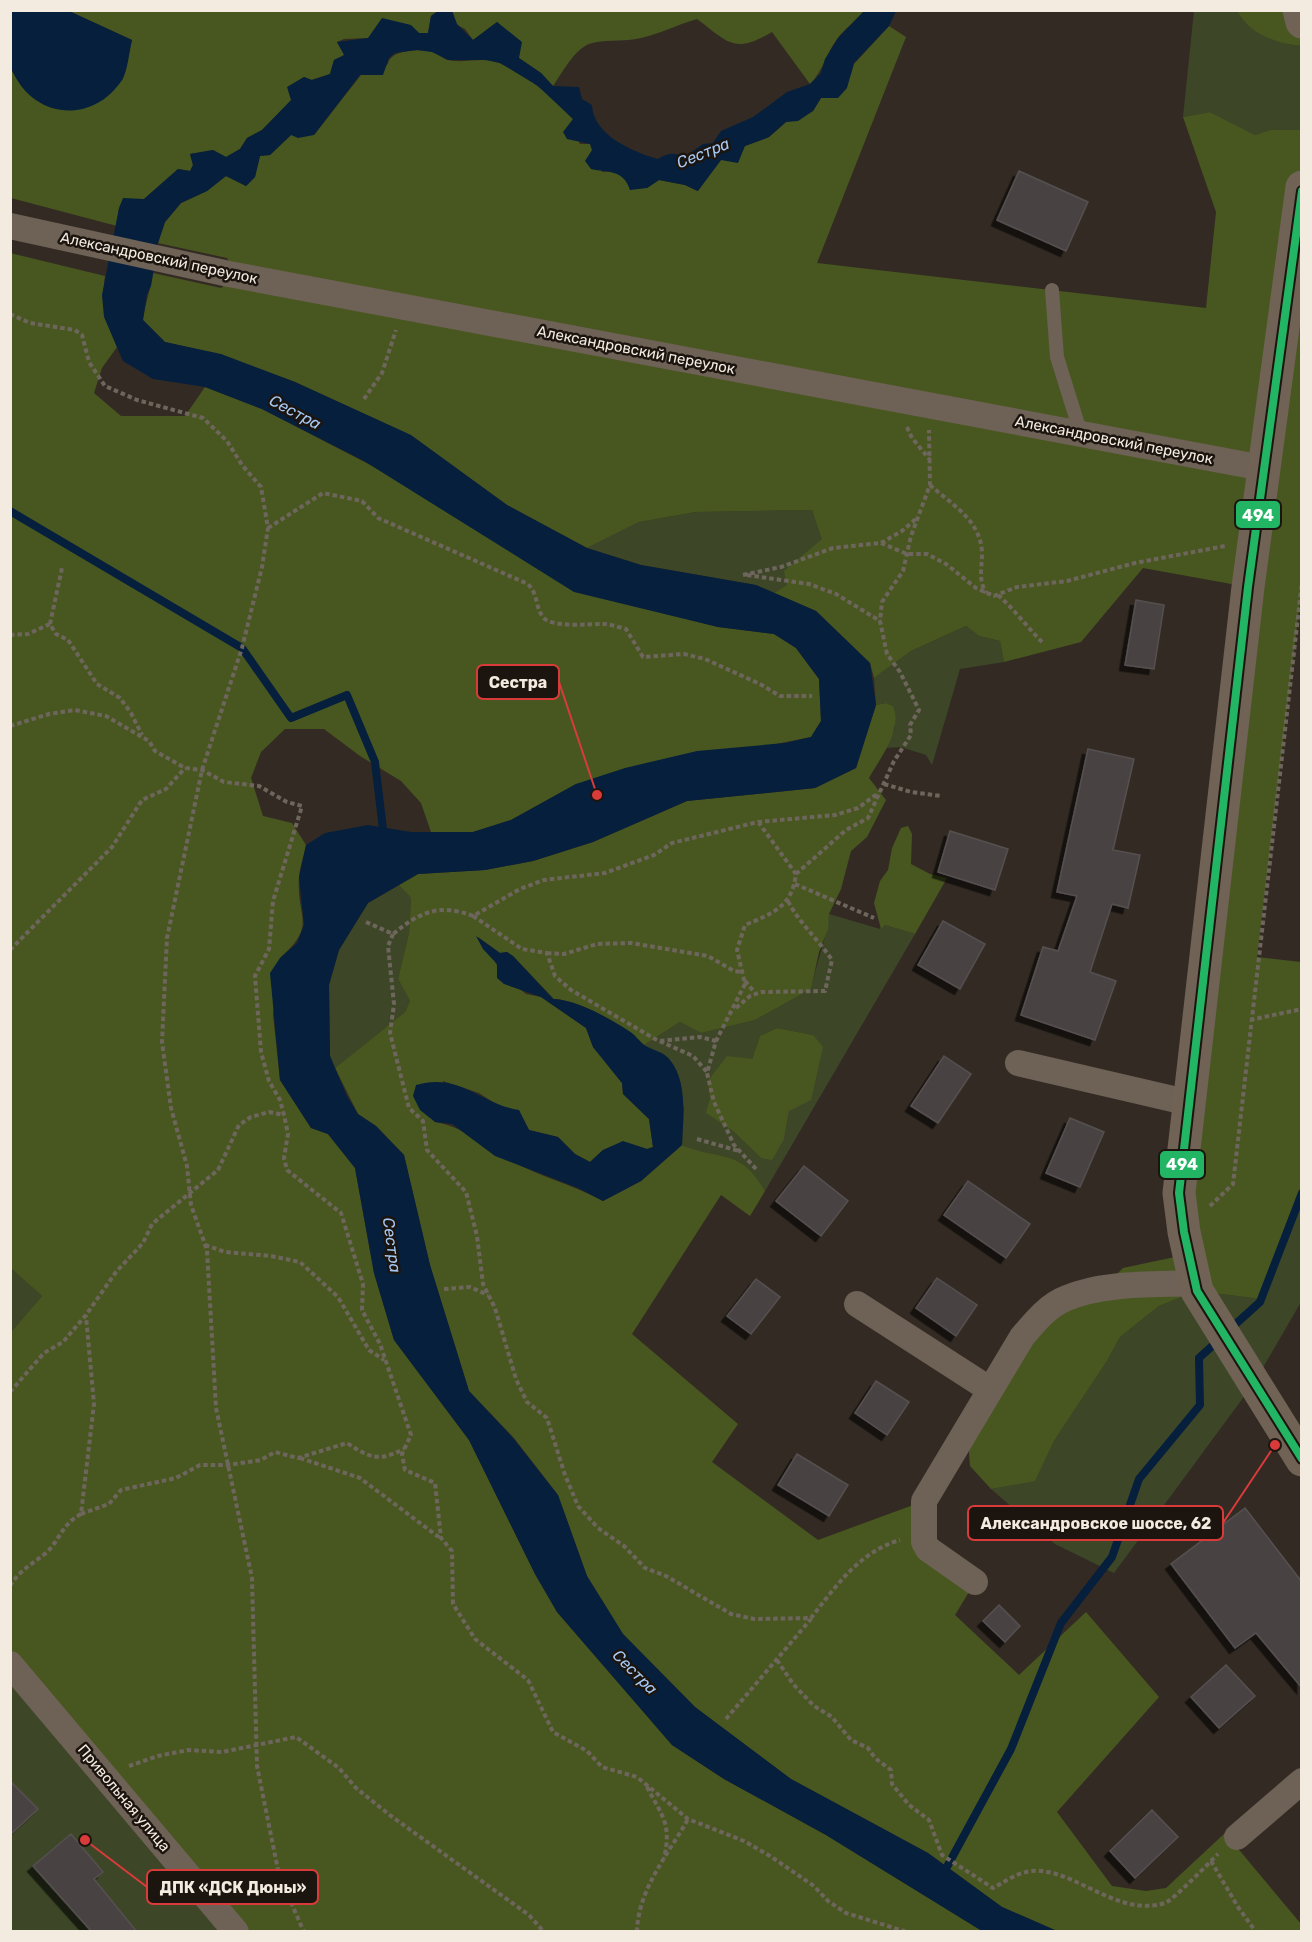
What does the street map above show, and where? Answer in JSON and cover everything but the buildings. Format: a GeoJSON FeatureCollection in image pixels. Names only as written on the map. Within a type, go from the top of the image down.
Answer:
{"type":"FeatureCollection","features":[{"type":"Feature","properties":{"kind":"street"},"geometry":{"type":"LineString","coordinates":[[1299,10],[1302,22]]}},
{"type":"Feature","properties":{"kind":"street"},"geometry":{"type":"LineString","coordinates":[[1302,187],[1263,468],[1179,1193],[1184,1232],[1202,1296],[1302,1460]]}},
{"type":"Feature","properties":{"kind":"street","name":"Александровский переулок"},"geometry":{"type":"LineString","coordinates":[[10,226],[220,272],[1263,468]]}},
{"type":"Feature","properties":{"kind":"street"},"geometry":{"type":"LineString","coordinates":[[1018,1063],[1190,1103]]}},
{"type":"Feature","properties":{"kind":"street"},"geometry":{"type":"LineString","coordinates":[[975,1582],[928,1549],[924,1542],[924,1501],[1022,1337],[1041,1316],[1066,1298],[1101,1290],[1202,1296]]}},
{"type":"Feature","properties":{"kind":"street"},"geometry":{"type":"LineString","coordinates":[[857,1304],[989,1389]]}},
{"type":"Feature","properties":{"kind":"street","name":"Привольная улица"},"geometry":{"type":"LineString","coordinates":[[10,1664],[236,1932]]}},
{"type":"Feature","properties":{"kind":"street"},"geometry":{"type":"LineString","coordinates":[[1237,1837],[1302,1781]]}},
{"type":"Feature","properties":{"kind":"lane"},"geometry":{"type":"LineString","coordinates":[[1052,290],[1057,357],[1081,434]]}},
{"type":"Feature","properties":{"kind":"path"},"geometry":{"type":"LineString","coordinates":[[364,399],[382,373],[397,325],[406,307]]}},
{"type":"Feature","properties":{"kind":"path"},"geometry":{"type":"LineString","coordinates":[[10,314],[30,323],[75,330],[82,335],[89,362],[105,386],[137,400],[203,418],[227,441],[242,465],[261,487],[268,528],[262,567],[242,648],[202,770],[167,938],[162,1042],[171,1108],[187,1166],[188,1192],[205,1245],[216,1408],[252,1578],[257,1766],[279,1875],[304,1932]]}},
{"type":"Feature","properties":{"kind":"path"},"geometry":{"type":"LineString","coordinates":[[905,401],[904,420],[912,438],[930,461]]}},
{"type":"Feature","properties":{"kind":"path"},"geometry":{"type":"LineString","coordinates":[[474,916],[520,889],[544,880],[605,873],[654,855],[672,843],[758,822],[835,815],[858,808],[877,794],[911,735],[910,725],[919,710],[904,680],[887,654],[880,621],[882,602],[903,571],[930,485],[931,406]]}},
{"type":"Feature","properties":{"kind":"path"},"geometry":{"type":"LineString","coordinates":[[930,485],[972,521],[982,551],[981,584],[986,593]]}},
{"type":"Feature","properties":{"kind":"path"},"geometry":{"type":"LineString","coordinates":[[268,528],[323,493],[362,501],[378,518],[528,584],[536,593],[542,616],[547,622],[586,626],[604,624],[626,629],[643,657],[684,654],[705,659],[760,684],[780,696],[812,696]]}},
{"type":"Feature","properties":{"kind":"path"},"geometry":{"type":"LineString","coordinates":[[880,621],[836,594],[809,584],[743,575],[782,567],[833,548],[881,543],[902,531],[919,516]]}},
{"type":"Feature","properties":{"kind":"path"},"geometry":{"type":"LineString","coordinates":[[881,543],[907,554],[927,554],[946,564],[994,597],[1017,587],[1067,581],[1084,574],[1171,555],[1254,542]]}},
{"type":"Feature","properties":{"kind":"path"},"geometry":{"type":"LineString","coordinates":[[62,568],[50,624],[56,634],[68,640],[98,684],[120,698],[131,713],[142,736],[155,751],[185,768],[202,770],[224,782],[259,786],[286,802],[302,806],[273,901],[269,949],[255,976],[261,1052],[269,1081],[280,1100],[284,1115],[288,1134],[284,1158],[287,1170],[341,1213],[363,1284],[362,1310],[380,1344],[411,1435],[402,1454],[405,1470],[435,1483],[441,1538]]}},
{"type":"Feature","properties":{"kind":"path"},"geometry":{"type":"LineString","coordinates":[[1184,1232],[1233,1184],[1249,1020],[1302,582]]}},
{"type":"Feature","properties":{"kind":"path"},"geometry":{"type":"LineString","coordinates":[[998,595],[1012,606],[1021,622],[1042,642]]}},
{"type":"Feature","properties":{"kind":"path"},"geometry":{"type":"LineString","coordinates":[[10,635],[28,634],[50,624]]}},
{"type":"Feature","properties":{"kind":"path"},"geometry":{"type":"LineString","coordinates":[[10,726],[75,710],[106,716],[142,736]]}},
{"type":"Feature","properties":{"kind":"path"},"geometry":{"type":"LineString","coordinates":[[10,950],[112,847],[142,800],[166,789],[185,768]]}},
{"type":"Feature","properties":{"kind":"path"},"geometry":{"type":"LineString","coordinates":[[884,784],[910,792],[940,796]]}},
{"type":"Feature","properties":{"kind":"path"},"geometry":{"type":"LineString","coordinates":[[796,874],[846,830],[868,818],[876,806],[877,794]]}},
{"type":"Feature","properties":{"kind":"path"},"geometry":{"type":"LineString","coordinates":[[707,1072],[716,1041],[745,984],[737,950],[745,925],[780,908],[788,901],[795,884],[796,874],[758,822]]}},
{"type":"Feature","properties":{"kind":"path"},"geometry":{"type":"LineString","coordinates":[[795,884],[874,918]]}},
{"type":"Feature","properties":{"kind":"path"},"geometry":{"type":"LineString","coordinates":[[733,1011],[756,994],[825,991],[832,960],[811,931],[797,919],[788,901]]}},
{"type":"Feature","properties":{"kind":"path"},"geometry":{"type":"LineString","coordinates":[[742,972],[734,971],[708,956],[631,943],[597,944],[564,954],[522,949],[474,916],[460,911],[430,910],[393,934],[388,946],[394,1004],[390,1033],[409,1108],[423,1121],[427,1150],[466,1192],[477,1236],[483,1284],[489,1295],[516,1379],[527,1402],[547,1418],[565,1475],[578,1506],[598,1528],[624,1546],[645,1568],[666,1576],[731,1614],[754,1618],[811,1618]]}},
{"type":"Feature","properties":{"kind":"path"},"geometry":{"type":"LineString","coordinates":[[366,922],[393,934]]}},
{"type":"Feature","properties":{"kind":"path"},"geometry":{"type":"LineString","coordinates":[[547,953],[555,976],[571,990],[659,1041],[693,1056],[707,1072],[718,1112],[740,1151],[756,1169]]}},
{"type":"Feature","properties":{"kind":"path"},"geometry":{"type":"LineString","coordinates":[[744,979],[756,994]]}},
{"type":"Feature","properties":{"kind":"path"},"geometry":{"type":"LineString","coordinates":[[1249,1020],[1302,1009]]}},
{"type":"Feature","properties":{"kind":"path"},"geometry":{"type":"LineString","coordinates":[[659,1041],[700,1037],[716,1041]]}},
{"type":"Feature","properties":{"kind":"path"},"geometry":{"type":"LineString","coordinates":[[10,1392],[44,1353],[63,1342],[86,1315],[116,1272],[142,1243],[152,1224],[188,1192],[218,1170],[239,1125],[251,1117],[270,1112],[284,1115]]}},
{"type":"Feature","properties":{"kind":"path"},"geometry":{"type":"LineString","coordinates":[[697,1139],[740,1151]]}},
{"type":"Feature","properties":{"kind":"path"},"geometry":{"type":"LineString","coordinates":[[205,1245],[225,1252],[271,1256],[300,1262],[338,1297],[369,1350],[385,1361]]}},
{"type":"Feature","properties":{"kind":"path"},"geometry":{"type":"LineString","coordinates":[[444,1289],[470,1287],[489,1295]]}},
{"type":"Feature","properties":{"kind":"path"},"geometry":{"type":"LineString","coordinates":[[81,1514],[94,1404],[86,1315]]}},
{"type":"Feature","properties":{"kind":"path"},"geometry":{"type":"LineString","coordinates":[[298,1458],[347,1443],[369,1456],[389,1456],[404,1449]]}},
{"type":"Feature","properties":{"kind":"path"},"geometry":{"type":"LineString","coordinates":[[10,1586],[20,1571],[48,1551],[66,1522],[109,1504],[121,1490],[176,1478],[200,1466],[228,1466],[261,1460],[275,1452],[360,1478],[441,1538],[452,1551],[453,1604],[475,1639],[528,1680],[553,1732],[587,1751],[602,1767],[637,1777],[688,1818],[744,1841],[762,1851],[814,1886],[828,1901],[846,1914],[907,1932]]}},
{"type":"Feature","properties":{"kind":"path"},"geometry":{"type":"LineString","coordinates":[[726,1719],[777,1660],[848,1570],[888,1543],[909,1537],[924,1511]]}},
{"type":"Feature","properties":{"kind":"path"},"geometry":{"type":"LineString","coordinates":[[777,1660],[793,1684],[814,1706],[832,1717],[851,1740],[868,1748],[875,1758],[891,1770],[892,1784],[909,1805],[929,1820],[942,1855],[993,1888],[1025,1872],[1048,1871],[1131,1906],[1168,1903],[1237,1837]]}},
{"type":"Feature","properties":{"kind":"path"},"geometry":{"type":"LineString","coordinates":[[100,1769],[135,1765],[158,1756],[188,1750],[222,1752],[296,1737],[339,1768],[356,1788],[382,1809],[529,1915],[544,1932]]}},
{"type":"Feature","properties":{"kind":"path"},"geometry":{"type":"LineString","coordinates":[[645,1784],[663,1815],[669,1836],[664,1862]]}},
{"type":"Feature","properties":{"kind":"path"},"geometry":{"type":"LineString","coordinates":[[637,1932],[637,1918],[647,1886],[664,1862],[688,1818]]}},
{"type":"Feature","properties":{"kind":"path"},"geometry":{"type":"LineString","coordinates":[[1211,1861],[1238,1907],[1256,1932]]}},
{"type":"Feature","properties":{"kind":"green space"},"geometry":{"type":"Polygon","coordinates":[[[69,11],[438,11],[431,16],[428,33],[419,33],[410,25],[368,38],[344,39],[337,42],[345,55],[334,60],[330,74],[311,80],[304,77],[288,87],[292,100],[262,130],[247,138],[240,149],[226,157],[213,150],[190,154],[193,165],[190,171],[178,169],[144,199],[119,208],[117,226],[11,198],[10,68],[23,88],[103,100],[123,79],[132,40],[69,11]]]}},
{"type":"Feature","properties":{"kind":"green space"},"geometry":{"type":"Polygon","coordinates":[[[452,11],[864,11],[837,39],[810,84],[772,32],[749,43],[732,43],[697,19],[644,37],[589,44],[573,56],[553,86],[541,73],[519,58],[515,39],[497,22],[473,40],[465,29],[457,25],[452,11]]]}},
{"type":"Feature","properties":{"kind":"green space"},"geometry":{"type":"Polygon","coordinates":[[[1194,11],[1237,11],[1249,26],[1264,36],[1301,46],[1301,130],[1270,130],[1255,135],[1210,112],[1183,117],[1194,11]]]}},
{"type":"Feature","properties":{"kind":"green space"},"geometry":{"type":"Polygon","coordinates":[[[1237,11],[1301,11],[1301,46],[1273,40],[1256,32],[1237,11]]]}},
{"type":"Feature","properties":{"kind":"green space"},"geometry":{"type":"Polygon","coordinates":[[[889,26],[906,37],[817,263],[1206,308],[1216,212],[1183,117],[1210,112],[1255,135],[1270,130],[1301,130],[1302,585],[1257,957],[1301,962],[1302,1193],[1261,1299],[1197,1291],[1159,1306],[1120,1337],[1107,1361],[1054,1441],[1035,1481],[991,1489],[970,1466],[967,1426],[1022,1337],[1101,1290],[1123,1268],[1189,1254],[1248,587],[1143,568],[1081,642],[1004,662],[1000,641],[979,636],[966,626],[911,651],[874,678],[870,663],[816,611],[774,593],[787,585],[784,571],[822,539],[812,510],[696,512],[639,522],[587,548],[507,505],[410,435],[295,382],[221,355],[165,342],[143,320],[153,273],[221,288],[231,280],[1250,456],[233,270],[227,258],[158,243],[165,222],[181,203],[207,191],[226,176],[246,186],[255,177],[260,156],[270,155],[291,135],[314,135],[361,75],[375,74],[399,53],[413,50],[426,51],[448,60],[487,60],[510,68],[539,87],[573,119],[570,125],[580,144],[590,144],[602,172],[613,171],[647,188],[659,180],[685,185],[697,191],[721,160],[745,146],[769,137],[786,122],[813,111],[821,98],[851,74],[854,64],[889,26]]]}},
{"type":"Feature","properties":{"kind":"green space"},"geometry":{"type":"Polygon","coordinates":[[[10,253],[105,276],[105,312],[117,347],[102,368],[94,393],[121,416],[185,416],[205,387],[262,409],[651,610],[718,627],[774,634],[796,648],[819,679],[821,721],[811,737],[576,784],[511,820],[473,832],[431,832],[421,803],[401,781],[360,756],[324,729],[285,729],[261,752],[251,778],[263,816],[292,823],[306,845],[299,877],[302,929],[299,937],[280,958],[273,1015],[280,1080],[311,1128],[328,1134],[355,1168],[374,1273],[394,1340],[469,1440],[535,1574],[557,1612],[672,1745],[724,1779],[826,1835],[982,1931],[236,1931],[11,1663],[11,1332],[42,1296],[10,1267],[10,253]]]}},
{"type":"Feature","properties":{"kind":"green space"},"geometry":{"type":"Polygon","coordinates":[[[812,510],[823,539],[785,571],[788,585],[774,593],[756,585],[641,565],[587,548],[639,522],[696,512],[812,510]]]}},
{"type":"Feature","properties":{"kind":"green space"},"geometry":{"type":"Polygon","coordinates":[[[966,626],[979,636],[1000,641],[1004,662],[960,669],[932,765],[926,755],[901,747],[885,748],[895,728],[893,706],[886,703],[876,705],[874,678],[911,651],[966,626]]]}},
{"type":"Feature","properties":{"kind":"green space"},"geometry":{"type":"Polygon","coordinates":[[[886,703],[893,706],[895,725],[893,734],[869,778],[886,800],[867,837],[851,851],[841,889],[829,914],[828,929],[819,952],[811,989],[755,1020],[701,1033],[680,1022],[644,1045],[602,1015],[565,1000],[554,999],[513,956],[507,952],[500,953],[478,937],[496,962],[499,972],[526,994],[541,997],[586,1028],[593,1047],[622,1083],[623,1094],[649,1119],[653,1147],[647,1149],[623,1142],[603,1150],[590,1162],[575,1154],[558,1137],[529,1130],[519,1111],[502,1108],[479,1093],[443,1081],[435,1122],[459,1130],[518,1164],[603,1201],[641,1181],[682,1145],[730,1158],[748,1168],[765,1191],[750,1216],[721,1195],[632,1334],[738,1424],[712,1462],[818,1540],[924,1501],[924,1542],[975,1582],[955,1615],[1019,1675],[1086,1612],[1159,1697],[1057,1812],[1112,1886],[1146,1891],[1166,1888],[1225,1833],[1301,1924],[1301,1931],[1057,1931],[1002,1907],[928,1853],[791,1779],[695,1707],[623,1634],[587,1576],[558,1495],[514,1438],[469,1391],[430,1265],[404,1155],[376,1126],[358,1114],[335,1068],[405,1012],[410,1001],[398,979],[409,933],[411,898],[399,885],[418,874],[485,870],[533,861],[593,842],[687,801],[815,788],[856,768],[876,705],[886,703]]]}},
{"type":"Feature","properties":{"kind":"green space"},"geometry":{"type":"Polygon","coordinates":[[[908,826],[912,834],[911,864],[930,874],[947,878],[915,934],[885,925],[881,929],[874,903],[880,881],[888,870],[892,848],[901,828],[908,826]]]}},
{"type":"Feature","properties":{"kind":"green space"},"geometry":{"type":"Polygon","coordinates":[[[399,885],[411,898],[409,933],[398,979],[410,1001],[405,1012],[335,1068],[330,1056],[329,985],[339,950],[368,903],[399,885]]]}},
{"type":"Feature","properties":{"kind":"green space"},"geometry":{"type":"Polygon","coordinates":[[[829,914],[880,929],[885,925],[915,934],[765,1191],[748,1168],[739,1162],[682,1145],[684,1107],[644,1045],[680,1022],[701,1033],[755,1020],[811,989],[829,914]],[[777,1028],[760,1036],[752,1059],[710,1098],[707,1113],[733,1131],[761,1158],[784,1139],[789,1111],[813,1035],[777,1028]]]}},
{"type":"Feature","properties":{"kind":"green space"},"geometry":{"type":"Polygon","coordinates":[[[777,1028],[813,1035],[823,1047],[811,1100],[789,1111],[784,1139],[772,1160],[761,1158],[733,1131],[706,1113],[710,1098],[708,1081],[727,1056],[752,1059],[760,1036],[777,1028]]]}},
{"type":"Feature","properties":{"kind":"green space"},"geometry":{"type":"Polygon","coordinates":[[[1301,1193],[1301,1302],[1254,1383],[1114,1573],[1055,1544],[991,1489],[1035,1480],[1054,1441],[1107,1361],[1120,1337],[1159,1306],[1197,1291],[1261,1299],[1301,1193]]]}},
{"type":"Feature","properties":{"kind":"green space"},"geometry":{"type":"Polygon","coordinates":[[[11,1267],[42,1296],[11,1332],[11,1267]]]}},
{"type":"Feature","properties":{"kind":"green space"},"geometry":{"type":"Polygon","coordinates":[[[10,1663],[236,1931],[11,1931],[10,1663]]]}},
{"type":"Feature","properties":{"kind":"water"},"geometry":{"type":"Polygon","coordinates":[[[11,10],[69,11],[132,40],[122,80],[110,95],[80,110],[48,107],[34,99],[22,86],[10,65],[11,10]]]}},
{"type":"Feature","properties":{"kind":"water"},"geometry":{"type":"Polygon","coordinates":[[[438,11],[452,11],[457,24],[473,40],[497,22],[522,42],[519,58],[541,73],[553,86],[579,87],[582,99],[592,105],[599,125],[616,141],[637,152],[658,159],[672,154],[686,156],[703,144],[713,143],[721,131],[753,117],[787,92],[810,84],[821,73],[825,59],[838,38],[864,11],[896,11],[889,26],[854,63],[847,88],[838,98],[821,98],[813,111],[798,121],[786,122],[769,137],[745,146],[738,163],[721,160],[698,191],[685,185],[659,180],[647,188],[630,190],[619,175],[591,169],[585,161],[592,150],[590,144],[567,139],[563,132],[573,119],[538,86],[500,63],[486,60],[448,60],[432,52],[417,50],[395,53],[389,58],[383,75],[360,75],[314,135],[298,138],[291,135],[270,155],[260,156],[255,177],[246,186],[226,176],[207,191],[181,203],[165,222],[158,243],[143,320],[165,342],[221,354],[295,382],[411,435],[507,505],[587,548],[641,565],[756,585],[816,611],[870,663],[876,705],[856,768],[815,788],[687,801],[593,842],[533,861],[485,870],[418,874],[368,903],[339,950],[329,985],[330,1056],[347,1096],[358,1114],[376,1126],[404,1155],[430,1265],[469,1391],[513,1438],[558,1495],[587,1576],[623,1634],[695,1707],[791,1779],[928,1853],[1002,1907],[1057,1931],[982,1931],[826,1835],[724,1779],[672,1745],[557,1612],[535,1574],[469,1440],[394,1340],[374,1273],[355,1168],[328,1134],[311,1128],[280,1080],[270,973],[280,958],[297,943],[304,925],[299,877],[306,845],[325,833],[368,825],[411,832],[473,832],[511,820],[576,784],[625,768],[697,751],[785,743],[811,737],[821,721],[819,679],[796,648],[774,634],[718,627],[574,592],[364,461],[262,409],[205,387],[153,379],[123,361],[104,317],[102,295],[123,198],[144,199],[178,169],[190,171],[193,165],[190,154],[213,150],[226,157],[240,149],[247,138],[262,130],[291,100],[287,87],[304,77],[312,80],[330,74],[334,60],[344,55],[337,42],[368,38],[382,18],[411,25],[419,33],[428,33],[431,16],[438,11]]]}},
{"type":"Feature","properties":{"kind":"water"},"geometry":{"type":"Polygon","coordinates":[[[476,936],[500,953],[507,952],[513,956],[553,999],[582,1006],[602,1015],[629,1031],[644,1045],[668,1057],[676,1069],[682,1090],[682,1145],[641,1181],[603,1201],[578,1188],[495,1156],[452,1124],[435,1122],[420,1110],[413,1096],[416,1085],[431,1082],[445,1083],[469,1090],[505,1107],[519,1110],[529,1130],[558,1137],[575,1154],[590,1162],[603,1150],[623,1141],[647,1149],[653,1147],[649,1119],[623,1094],[622,1083],[593,1047],[586,1028],[541,997],[504,984],[497,978],[497,964],[483,949],[476,936]]]}},
{"type":"Feature","properties":{"kind":"waterway"},"geometry":{"type":"LineString","coordinates":[[10,511],[242,648],[291,718],[347,695],[375,762],[384,838]]}},
{"type":"Feature","properties":{"kind":"waterway"},"geometry":{"type":"LineString","coordinates":[[1229,1330],[1260,1302],[1302,1193]]}},
{"type":"Feature","properties":{"kind":"waterway"},"geometry":{"type":"LineString","coordinates":[[942,1876],[1011,1749],[1061,1623],[1112,1557],[1139,1479],[1200,1405],[1199,1358],[1220,1339]]}},
{"type":"Feature","properties":{"kind":"transit line","name":"494"},"geometry":{"type":"LineString","coordinates":[[1302,191],[1248,587],[1179,1193],[1184,1232],[1197,1291],[1302,1459]]}},
{"type":"Feature","properties":{"kind":"place","name":"Сестра"},"geometry":{"type":"Point","coordinates":[597,795]}},
{"type":"Feature","properties":{"kind":"place","name":"Александровское шоссе, 62"},"geometry":{"type":"Point","coordinates":[1275,1445]}},
{"type":"Feature","properties":{"kind":"place","name":"ДПК «ДСК Дюны»"},"geometry":{"type":"Point","coordinates":[85,1840]}}]}
